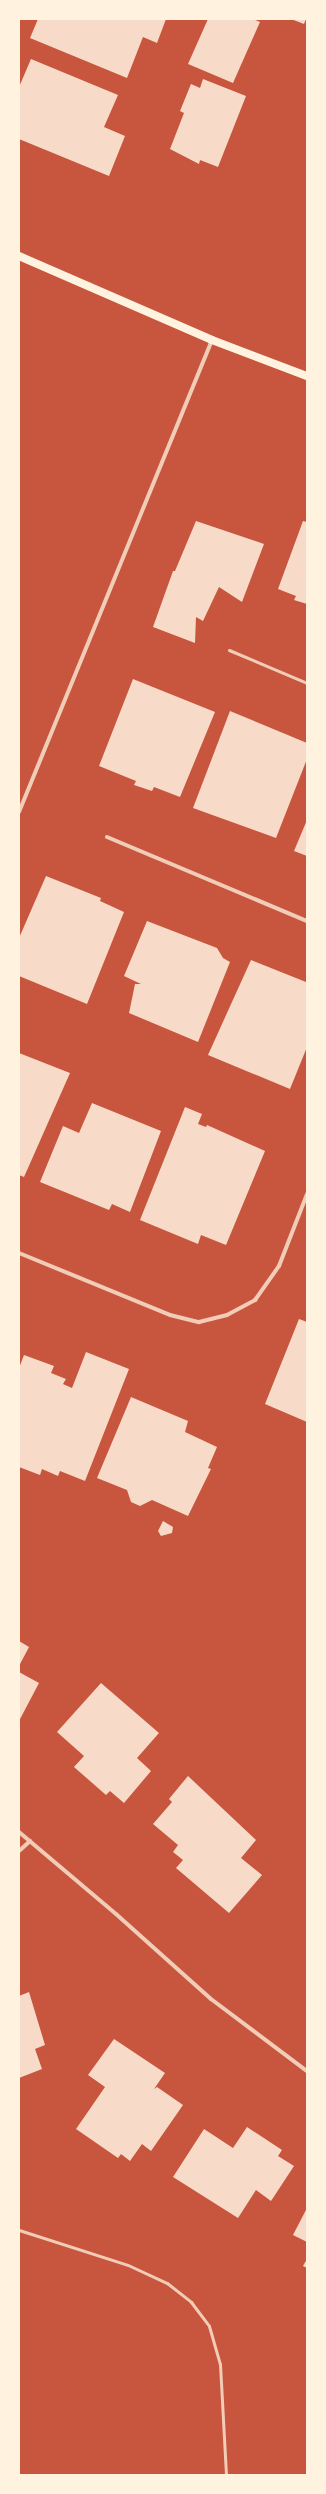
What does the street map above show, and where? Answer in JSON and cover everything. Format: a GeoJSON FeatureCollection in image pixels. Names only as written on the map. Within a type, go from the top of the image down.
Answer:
{"type":"FeatureCollection","features":[{"type":"Feature","properties":{"kind":"main road"},"geometry":{"type":"LineString","coordinates":[[19,256],[212,340],[307,376]]}},
{"type":"Feature","properties":{"kind":"street"},"geometry":{"type":"LineString","coordinates":[[19,812],[212,340]]}},
{"type":"Feature","properties":{"kind":"street"},"geometry":{"type":"LineString","coordinates":[[106,837],[307,921]]}},
{"type":"Feature","properties":{"kind":"street"},"geometry":{"type":"LineString","coordinates":[[19,1253],[170,1315],[199,1322],[228,1316],[255,1300],[279,1266],[307,1194]]}},
{"type":"Feature","properties":{"kind":"street"},"geometry":{"type":"LineString","coordinates":[[19,1832],[116,1914],[211,1999],[307,2071]]}},
{"type":"Feature","properties":{"kind":"street"},"geometry":{"type":"LineString","coordinates":[[19,1851],[30,1841]]}},
{"type":"Feature","properties":{"kind":"lane"},"geometry":{"type":"LineString","coordinates":[[229,650],[307,682]]}},
{"type":"Feature","properties":{"kind":"lane"},"geometry":{"type":"LineString","coordinates":[[19,2230],[128,2265],[167,2283],[192,2302],[209,2326],[220,2364],[226,2475]]}},
{"type":"Feature","properties":{"kind":"building"},"geometry":{"type":"Polygon","coordinates":[[[38,19],[166,19],[157,43],[143,37],[127,78],[30,38],[38,19]]]}},
{"type":"Feature","properties":{"kind":"building"},"geometry":{"type":"Polygon","coordinates":[[[208,19],[253,19],[260,22],[233,83],[188,64],[208,19]]]}},
{"type":"Feature","properties":{"kind":"building"},"geometry":{"type":"Polygon","coordinates":[[[291,19],[306,19],[304,24],[291,19]]]}},
{"type":"Feature","properties":{"kind":"building"},"geometry":{"type":"Polygon","coordinates":[[[31,59],[118,95],[104,127],[125,136],[109,176],[19,139],[19,87],[31,59]]]}},
{"type":"Feature","properties":{"kind":"building"},"geometry":{"type":"Polygon","coordinates":[[[203,79],[246,96],[218,167],[200,160],[199,164],[170,149],[184,113],[180,111],[191,84],[200,88],[203,79]]]}},
{"type":"Feature","properties":{"kind":"building"},"geometry":{"type":"Polygon","coordinates":[[[196,521],[264,544],[242,602],[219,587],[203,621],[196,617],[195,643],[153,627],[173,571],[175,571],[196,521]]]}},
{"type":"Feature","properties":{"kind":"building"},"geometry":{"type":"Polygon","coordinates":[[[303,521],[307,522],[307,604],[294,600],[296,596],[278,589],[303,521]]]}},
{"type":"Feature","properties":{"kind":"building"},"geometry":{"type":"Polygon","coordinates":[[[133,679],[215,712],[180,797],[154,787],[152,791],[134,785],[136,781],[99,766],[133,679]]]}},
{"type":"Feature","properties":{"kind":"building"},"geometry":{"type":"Polygon","coordinates":[[[230,711],[307,743],[307,759],[276,838],[193,808],[230,711]]]}},
{"type":"Feature","properties":{"kind":"building"},"geometry":{"type":"Polygon","coordinates":[[[307,820],[307,856],[294,851],[307,820]]]}},
{"type":"Feature","properties":{"kind":"building"},"geometry":{"type":"Polygon","coordinates":[[[46,876],[101,898],[100,901],[124,912],[87,1004],[19,976],[19,938],[46,876]]]}},
{"type":"Feature","properties":{"kind":"building"},"geometry":{"type":"Polygon","coordinates":[[[147,921],[217,948],[223,958],[230,962],[198,1042],[129,1013],[135,984],[141,984],[124,976],[147,921]]]}},
{"type":"Feature","properties":{"kind":"building"},"geometry":{"type":"Polygon","coordinates":[[[251,960],[306,982],[307,1047],[290,1089],[208,1055],[251,960]]]}},
{"type":"Feature","properties":{"kind":"building"},"geometry":{"type":"Polygon","coordinates":[[[19,1053],[70,1073],[24,1177],[19,1175],[19,1053]]]}},
{"type":"Feature","properties":{"kind":"building"},"geometry":{"type":"Polygon","coordinates":[[[92,1103],[161,1131],[130,1212],[112,1204],[109,1210],[40,1182],[63,1126],[79,1133],[92,1103]]]}},
{"type":"Feature","properties":{"kind":"building"},"geometry":{"type":"Polygon","coordinates":[[[185,1107],[202,1114],[198,1124],[206,1127],[207,1125],[265,1151],[226,1245],[201,1235],[198,1244],[140,1220],[185,1107]]]}},
{"type":"Feature","properties":{"kind":"building"},"geometry":{"type":"Polygon","coordinates":[[[299,1319],[307,1322],[307,1422],[265,1404],[299,1319]]]}},
{"type":"Feature","properties":{"kind":"building"},"geometry":{"type":"Polygon","coordinates":[[[86,1352],[129,1369],[85,1481],[60,1471],[58,1476],[42,1469],[40,1475],[19,1467],[19,1368],[24,1355],[54,1366],[51,1373],[66,1379],[63,1384],[72,1388],[86,1352]]]}},
{"type":"Feature","properties":{"kind":"building"},"geometry":{"type":"Polygon","coordinates":[[[131,1397],[188,1421],[185,1432],[217,1447],[208,1468],[211,1469],[188,1516],[152,1500],[140,1506],[131,1502],[127,1490],[97,1478],[131,1397]]]}},
{"type":"Feature","properties":{"kind":"building"},"geometry":{"type":"Polygon","coordinates":[[[163,1521],[173,1527],[172,1533],[161,1536],[158,1531],[163,1521]]]}},
{"type":"Feature","properties":{"kind":"building"},"geometry":{"type":"Polygon","coordinates":[[[19,1641],[29,1647],[19,1666],[19,1641]]]}},
{"type":"Feature","properties":{"kind":"building"},"geometry":{"type":"Polygon","coordinates":[[[19,1672],[39,1683],[19,1721],[19,1672]]]}},
{"type":"Feature","properties":{"kind":"building"},"geometry":{"type":"Polygon","coordinates":[[[101,1683],[159,1733],[137,1758],[151,1771],[124,1803],[110,1791],[106,1795],[74,1767],[84,1756],[57,1732],[101,1683]]]}},
{"type":"Feature","properties":{"kind":"building"},"geometry":{"type":"Polygon","coordinates":[[[188,1776],[256,1840],[241,1858],[262,1875],[229,1913],[176,1868],[183,1860],[173,1852],[178,1845],[153,1824],[172,1802],[169,1799],[188,1776]]]}},
{"type":"Feature","properties":{"kind":"building"},"geometry":{"type":"Polygon","coordinates":[[[29,1992],[45,2045],[35,2049],[42,2069],[19,2078],[19,1996],[29,1992]]]}},
{"type":"Feature","properties":{"kind":"building"},"geometry":{"type":"Polygon","coordinates":[[[114,2039],[165,2073],[154,2089],[157,2087],[183,2105],[151,2151],[142,2144],[130,2161],[121,2154],[118,2158],[76,2129],[105,2087],[88,2075],[114,2039]]]}},
{"type":"Feature","properties":{"kind":"building"},"geometry":{"type":"Polygon","coordinates":[[[247,2127],[282,2150],[278,2156],[294,2166],[271,2201],[256,2190],[238,2218],[173,2177],[204,2129],[233,2148],[247,2127]]]}},
{"type":"Feature","properties":{"kind":"building"},"geometry":{"type":"Polygon","coordinates":[[[307,2208],[307,2242],[293,2235],[307,2208]]]}},
{"type":"Feature","properties":{"kind":"building"},"geometry":{"type":"Polygon","coordinates":[[[307,2259],[307,2268],[303,2266],[307,2259]]]}}]}
